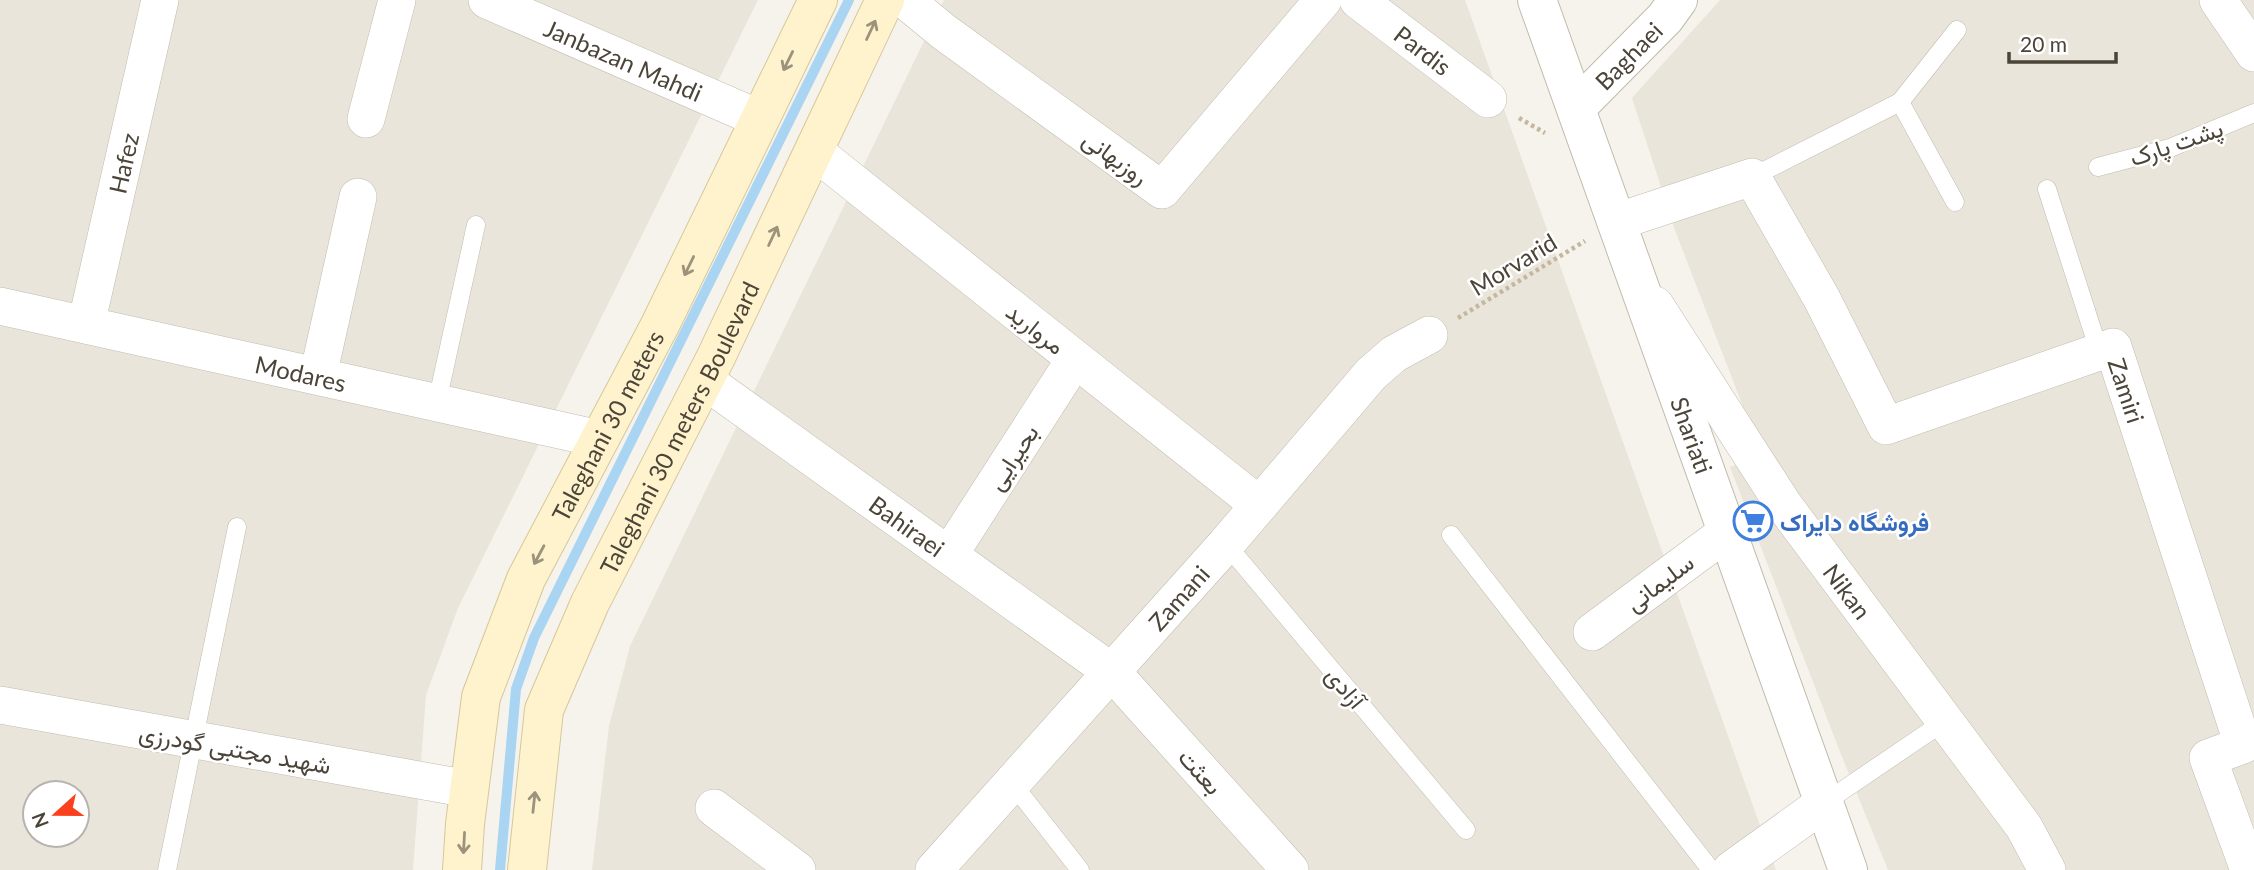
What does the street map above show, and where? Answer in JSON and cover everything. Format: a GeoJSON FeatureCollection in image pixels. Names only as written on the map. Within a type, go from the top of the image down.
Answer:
{"type":"FeatureCollection","features":[{"type":"Feature","properties":{"kind":"main road","name":"Taleghani 30 meters"},"geometry":{"type":"LineString","coordinates":[[462,870],[481,696],[526,579],[660,325],[818,0]]}},
{"type":"Feature","properties":{"kind":"main road","name":"Taleghani 30 meters Boulevard"},"geometry":{"type":"LineString","coordinates":[[527,870],[544,710],[590,603],[704,380],[885,0]]}},
{"type":"Feature","properties":{"kind":"street","name":"Hafez"},"geometry":{"type":"LineString","coordinates":[[86,325],[160,0]]}},
{"type":"Feature","properties":{"kind":"street"},"geometry":{"type":"LineString","coordinates":[[366,119],[397,0]]}},
{"type":"Feature","properties":{"kind":"street","name":"Janbazan Mahdi"},"geometry":{"type":"LineString","coordinates":[[487,0],[760,119]]}},
{"type":"Feature","properties":{"kind":"street","name":"روزبهانی"},"geometry":{"type":"LineString","coordinates":[[905,0],[955,40],[1162,190],[1323,0]]}},
{"type":"Feature","properties":{"kind":"street","name":"Pardis"},"geometry":{"type":"LineString","coordinates":[[1358,0],[1488,99]]}},
{"type":"Feature","properties":{"kind":"street","name":"Shariati"},"geometry":{"type":"LineString","coordinates":[[1537,0],[1848,870]]}},
{"type":"Feature","properties":{"kind":"street","name":"Baghaei"},"geometry":{"type":"LineString","coordinates":[[1576,108],[1665,18],[1678,0]]}},
{"type":"Feature","properties":{"kind":"street"},"geometry":{"type":"LineString","coordinates":[[2218,0],[2254,53]]}},
{"type":"Feature","properties":{"kind":"street","name":"مروارید"},"geometry":{"type":"LineString","coordinates":[[814,151],[1259,505]]}},
{"type":"Feature","properties":{"kind":"street"},"geometry":{"type":"LineString","coordinates":[[1616,222],[1752,177]]}},
{"type":"Feature","properties":{"kind":"street","name":"Zamiri"},"geometry":{"type":"LineString","coordinates":[[1752,177],[1822,299],[1886,426],[2113,346],[2243,744],[2208,758],[2249,870]]}},
{"type":"Feature","properties":{"kind":"street"},"geometry":{"type":"LineString","coordinates":[[318,376],[358,197]]}},
{"type":"Feature","properties":{"kind":"street","name":"Nikan"},"geometry":{"type":"LineString","coordinates":[[1634,271],[1783,504],[2024,827],[2047,870]]}},
{"type":"Feature","properties":{"kind":"street","name":"Modares"},"geometry":{"type":"LineString","coordinates":[[0,306],[600,439]]}},
{"type":"Feature","properties":{"kind":"street","name":"Zamani"},"geometry":{"type":"LineString","coordinates":[[934,870],[1226,544],[1371,374],[1394,354],[1429,335]]}},
{"type":"Feature","properties":{"kind":"street","name":"بحیرایی"},"geometry":{"type":"LineString","coordinates":[[949,555],[1075,359]]}},
{"type":"Feature","properties":{"kind":"street","name":"Bahiraei"},"geometry":{"type":"LineString","coordinates":[[704,380],[1112,672]]}},
{"type":"Feature","properties":{"kind":"street","name":"سلیمانی"},"geometry":{"type":"LineString","coordinates":[[1592,632],[1727,531]]}},
{"type":"Feature","properties":{"kind":"street","name":"بعثت"},"geometry":{"type":"LineString","coordinates":[[1112,672],[1290,870]]}},
{"type":"Feature","properties":{"kind":"street","name":"شهید مجتبی گودرزی"},"geometry":{"type":"LineString","coordinates":[[0,705],[469,789]]}},
{"type":"Feature","properties":{"kind":"street"},"geometry":{"type":"LineString","coordinates":[[1731,870],[1824,803]]}},
{"type":"Feature","properties":{"kind":"street"},"geometry":{"type":"LineString","coordinates":[[714,808],[797,870]]}},
{"type":"Feature","properties":{"kind":"lane"},"geometry":{"type":"LineString","coordinates":[[1752,177],[1900,102],[1957,30]]}},
{"type":"Feature","properties":{"kind":"lane"},"geometry":{"type":"LineString","coordinates":[[1900,102],[1955,202]]}},
{"type":"Feature","properties":{"kind":"lane","name":"پشت پارک"},"geometry":{"type":"LineString","coordinates":[[2098,167],[2171,148],[2254,113]]}},
{"type":"Feature","properties":{"kind":"lane"},"geometry":{"type":"LineString","coordinates":[[2047,189],[2099,351]]}},
{"type":"Feature","properties":{"kind":"lane"},"geometry":{"type":"LineString","coordinates":[[437,402],[476,225]]}},
{"type":"Feature","properties":{"kind":"lane"},"geometry":{"type":"LineString","coordinates":[[167,870],[237,527]]}},
{"type":"Feature","properties":{"kind":"lane"},"geometry":{"type":"LineString","coordinates":[[1451,535],[1711,870]]}},
{"type":"Feature","properties":{"kind":"lane","name":"آزادی"},"geometry":{"type":"LineString","coordinates":[[1226,544],[1466,830]]}},
{"type":"Feature","properties":{"kind":"lane"},"geometry":{"type":"LineString","coordinates":[[1824,803],[1945,721]]}},
{"type":"Feature","properties":{"kind":"lane"},"geometry":{"type":"LineString","coordinates":[[1012,783],[1080,870]]}},
{"type":"Feature","properties":{"kind":"path","name":"Morvarid"},"geometry":{"type":"LineString","coordinates":[[1429,335],[1616,222]]}},
{"type":"Feature","properties":{"kind":"shaded area"},"geometry":{"type":"Polygon","coordinates":[[[0,0],[758,0],[458,608],[426,695],[413,870],[0,870],[0,0]]]}},
{"type":"Feature","properties":{"kind":"shaded area"},"geometry":{"type":"Polygon","coordinates":[[[944,0],[1465,0],[1776,870],[592,870],[609,726],[630,646],[944,0]]]}},
{"type":"Feature","properties":{"kind":"shaded area"},"geometry":{"type":"Polygon","coordinates":[[[1720,0],[2254,0],[2254,870],[1888,870],[1730,467],[1768,454],[1747,417],[1676,233],[1632,98],[1720,0]]]}},
{"type":"Feature","properties":{"kind":"waterway"},"geometry":{"type":"LineString","coordinates":[[500,870],[516,689],[534,638],[849,0]]}},
{"type":"Feature","properties":{"kind":"place","name":"فروشگاه دایراک"},"geometry":{"type":"Point","coordinates":[1753,521]}}]}
